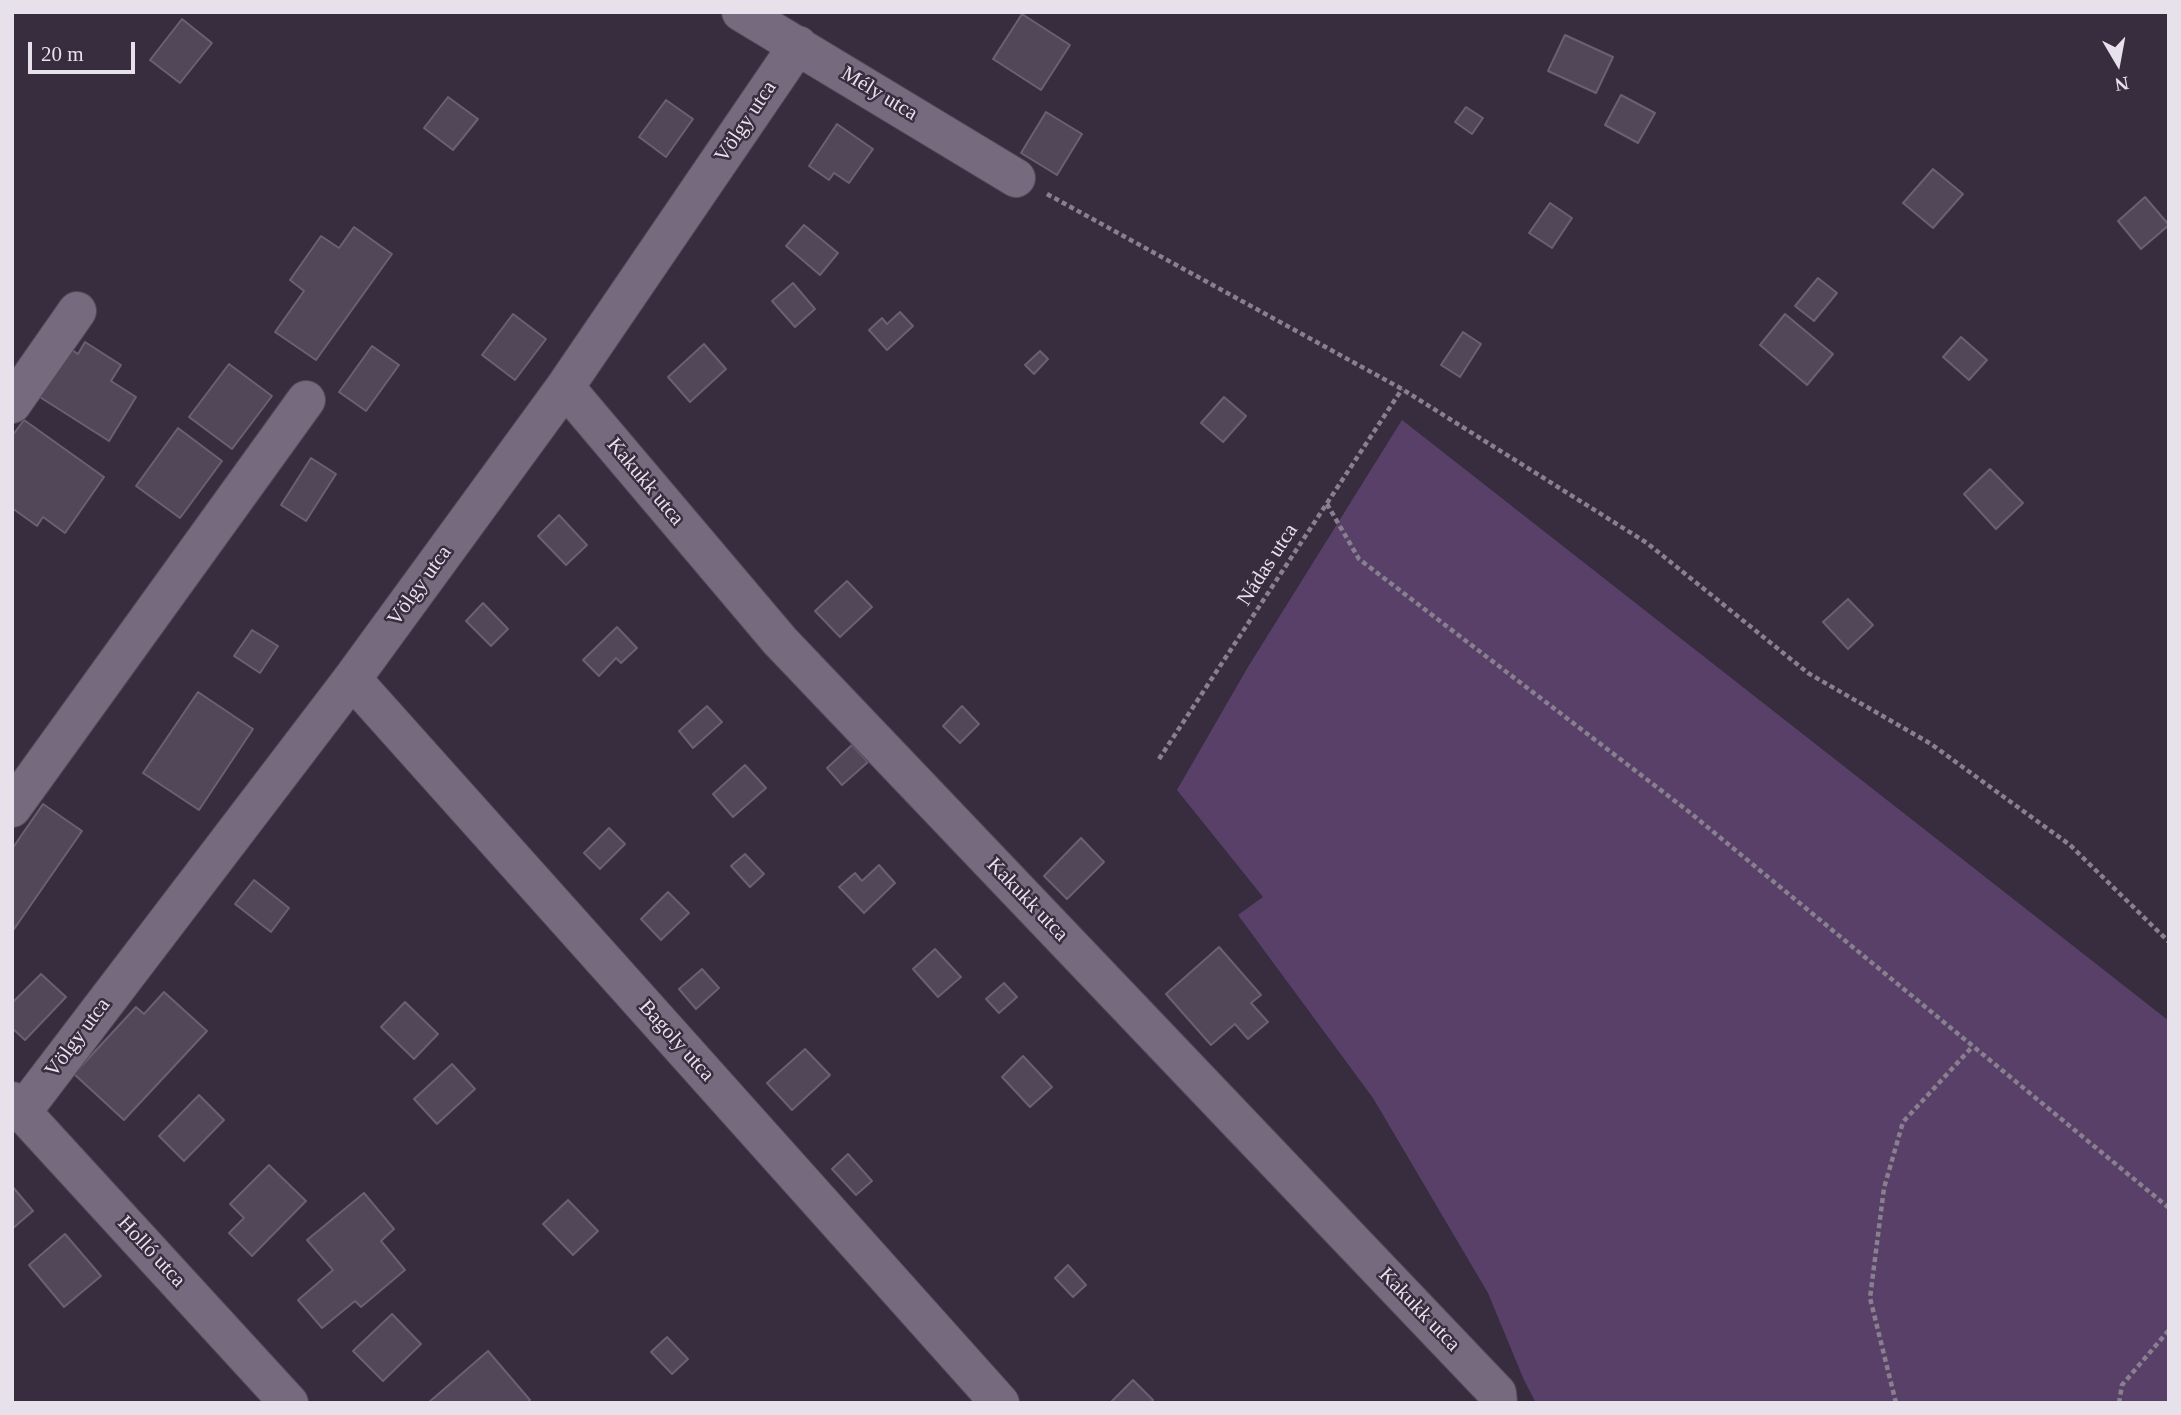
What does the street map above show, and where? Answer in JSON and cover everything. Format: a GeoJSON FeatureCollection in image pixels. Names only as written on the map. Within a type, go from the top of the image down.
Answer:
{"type":"FeatureCollection","features":[{"type":"Feature","properties":{"kind":"street","name":"Mély utca"},"geometry":{"type":"LineString","coordinates":[[741,12],[1016,177]]}},
{"type":"Feature","properties":{"kind":"street","name":"Völgy utca"},"geometry":{"type":"LineString","coordinates":[[17,1106],[352,679],[565,387],[798,45]]}},
{"type":"Feature","properties":{"kind":"street"},"geometry":{"type":"LineString","coordinates":[[12,404],[77,311]]}},
{"type":"Feature","properties":{"kind":"street","name":"Kakukk utca"},"geometry":{"type":"LineString","coordinates":[[565,387],[780,641],[1497,1392],[1498,1403]]}},
{"type":"Feature","properties":{"kind":"street"},"geometry":{"type":"LineString","coordinates":[[12,808],[306,400]]}},
{"type":"Feature","properties":{"kind":"street","name":"Bagoly utca"},"geometry":{"type":"LineString","coordinates":[[352,679],[1000,1403]]}},
{"type":"Feature","properties":{"kind":"street","name":"Holló utca"},"geometry":{"type":"LineString","coordinates":[[17,1106],[289,1403]]}},
{"type":"Feature","properties":{"kind":"path"},"geometry":{"type":"LineString","coordinates":[[1016,177],[1402,389],[1647,543],[1808,673],[1931,744],[2070,845],[2169,942]]}},
{"type":"Feature","properties":{"kind":"path","name":"Nádas utca"},"geometry":{"type":"LineString","coordinates":[[1159,759],[1402,389]]}},
{"type":"Feature","properties":{"kind":"path"},"geometry":{"type":"LineString","coordinates":[[1327,504],[1359,559],[1688,811],[2169,1208]]}},
{"type":"Feature","properties":{"kind":"path"},"geometry":{"type":"LineString","coordinates":[[1896,1403],[1870,1298],[1884,1188],[1903,1122],[1973,1046]]}},
{"type":"Feature","properties":{"kind":"path"},"geometry":{"type":"LineString","coordinates":[[2119,1403],[2122,1385],[2169,1330]]}},
{"type":"Feature","properties":{"kind":"shaded area"},"geometry":{"type":"Polygon","coordinates":[[[1402,420],[2169,1021],[2169,1403],[1536,1403],[1488,1293],[1373,1098],[1238,915],[1263,897],[1177,790],[1248,667],[1402,420]]]}},
{"type":"Feature","properties":{"kind":"building"},"geometry":{"type":"Polygon","coordinates":[[[1022,14],[1070,45],[1041,90],[993,59],[1022,14]]]}},
{"type":"Feature","properties":{"kind":"building"},"geometry":{"type":"Polygon","coordinates":[[[182,19],[212,43],[180,83],[150,60],[182,19]]]}},
{"type":"Feature","properties":{"kind":"building"},"geometry":{"type":"Polygon","coordinates":[[[1565,35],[1613,57],[1596,93],[1548,71],[1565,35]]]}},
{"type":"Feature","properties":{"kind":"building"},"geometry":{"type":"Polygon","coordinates":[[[1621,95],[1655,113],[1638,143],[1605,125],[1621,95]]]}},
{"type":"Feature","properties":{"kind":"building"},"geometry":{"type":"Polygon","coordinates":[[[448,97],[478,119],[453,150],[424,128],[448,97]]]}},
{"type":"Feature","properties":{"kind":"building"},"geometry":{"type":"Polygon","coordinates":[[[666,100],[693,119],[666,157],[639,137],[666,100]]]}},
{"type":"Feature","properties":{"kind":"building"},"geometry":{"type":"Polygon","coordinates":[[[1466,107],[1483,118],[1472,134],[1455,122],[1466,107]]]}},
{"type":"Feature","properties":{"kind":"building"},"geometry":{"type":"Polygon","coordinates":[[[1046,112],[1082,134],[1057,175],[1021,153],[1046,112]]]}},
{"type":"Feature","properties":{"kind":"building"},"geometry":{"type":"Polygon","coordinates":[[[837,124],[873,149],[849,183],[834,173],[829,180],[809,166],[837,124]]]}},
{"type":"Feature","properties":{"kind":"building"},"geometry":{"type":"Polygon","coordinates":[[[1933,169],[1963,194],[1933,228],[1903,203],[1933,169]]]}},
{"type":"Feature","properties":{"kind":"building"},"geometry":{"type":"Polygon","coordinates":[[[2145,197],[2169,225],[2141,249],[2118,221],[2145,197]]]}},
{"type":"Feature","properties":{"kind":"building"},"geometry":{"type":"Polygon","coordinates":[[[1550,203],[1572,218],[1552,248],[1529,233],[1550,203]]]}},
{"type":"Feature","properties":{"kind":"building"},"geometry":{"type":"Polygon","coordinates":[[[804,225],[838,253],[820,275],[786,246],[804,225]]]}},
{"type":"Feature","properties":{"kind":"building"},"geometry":{"type":"Polygon","coordinates":[[[354,227],[392,254],[316,360],[275,332],[304,291],[290,280],[321,236],[339,248],[354,227]]]}},
{"type":"Feature","properties":{"kind":"building"},"geometry":{"type":"Polygon","coordinates":[[[1818,278],[1837,293],[1814,321],[1795,306],[1818,278]]]}},
{"type":"Feature","properties":{"kind":"building"},"geometry":{"type":"Polygon","coordinates":[[[793,283],[815,309],[795,327],[772,301],[793,283]]]}},
{"type":"Feature","properties":{"kind":"building"},"geometry":{"type":"Polygon","coordinates":[[[900,312],[913,326],[887,350],[869,330],[882,318],[887,324],[900,312]]]}},
{"type":"Feature","properties":{"kind":"building"},"geometry":{"type":"Polygon","coordinates":[[[513,314],[546,339],[515,380],[482,355],[513,314]]]}},
{"type":"Feature","properties":{"kind":"building"},"geometry":{"type":"Polygon","coordinates":[[[1785,314],[1833,354],[1807,385],[1760,345],[1785,314]]]}},
{"type":"Feature","properties":{"kind":"building"},"geometry":{"type":"Polygon","coordinates":[[[1463,332],[1481,344],[1460,377],[1441,365],[1463,332]]]}},
{"type":"Feature","properties":{"kind":"building"},"geometry":{"type":"Polygon","coordinates":[[[1961,337],[1987,360],[1969,380],[1943,357],[1961,337]]]}},
{"type":"Feature","properties":{"kind":"building"},"geometry":{"type":"Polygon","coordinates":[[[85,342],[121,365],[111,381],[136,397],[109,441],[35,394],[66,346],[78,354],[85,342]]]}},
{"type":"Feature","properties":{"kind":"building"},"geometry":{"type":"Polygon","coordinates":[[[704,344],[726,369],[690,402],[668,377],[704,344]]]}},
{"type":"Feature","properties":{"kind":"building"},"geometry":{"type":"Polygon","coordinates":[[[372,346],[399,365],[366,411],[339,392],[372,346]]]}},
{"type":"Feature","properties":{"kind":"building"},"geometry":{"type":"Polygon","coordinates":[[[1040,351],[1048,359],[1034,374],[1025,365],[1040,351]]]}},
{"type":"Feature","properties":{"kind":"building"},"geometry":{"type":"Polygon","coordinates":[[[229,364],[272,396],[232,449],[189,417],[229,364]]]}},
{"type":"Feature","properties":{"kind":"building"},"geometry":{"type":"Polygon","coordinates":[[[1224,397],[1246,416],[1223,442],[1201,423],[1224,397]]]}},
{"type":"Feature","properties":{"kind":"building"},"geometry":{"type":"Polygon","coordinates":[[[24,420],[104,477],[65,533],[43,517],[37,526],[12,508],[12,436],[24,420]]]}},
{"type":"Feature","properties":{"kind":"building"},"geometry":{"type":"Polygon","coordinates":[[[178,428],[222,461],[180,518],[136,486],[178,428]]]}},
{"type":"Feature","properties":{"kind":"building"},"geometry":{"type":"Polygon","coordinates":[[[311,458],[336,474],[306,521],[281,505],[311,458]]]}},
{"type":"Feature","properties":{"kind":"building"},"geometry":{"type":"Polygon","coordinates":[[[1990,469],[2023,503],[1996,529],[1964,494],[1990,469]]]}},
{"type":"Feature","properties":{"kind":"building"},"geometry":{"type":"Polygon","coordinates":[[[559,515],[587,545],[566,565],[538,536],[559,515]]]}},
{"type":"Feature","properties":{"kind":"building"},"geometry":{"type":"Polygon","coordinates":[[[847,581],[872,607],[840,637],[815,611],[847,581]]]}},
{"type":"Feature","properties":{"kind":"building"},"geometry":{"type":"Polygon","coordinates":[[[1848,599],[1873,625],[1848,649],[1823,622],[1848,599]]]}},
{"type":"Feature","properties":{"kind":"building"},"geometry":{"type":"Polygon","coordinates":[[[483,603],[508,629],[491,646],[466,621],[483,603]]]}},
{"type":"Feature","properties":{"kind":"building"},"geometry":{"type":"Polygon","coordinates":[[[617,627],[637,648],[621,663],[616,658],[599,676],[583,660],[617,627]]]}},
{"type":"Feature","properties":{"kind":"building"},"geometry":{"type":"Polygon","coordinates":[[[252,630],[278,646],[260,673],[234,656],[252,630]]]}},
{"type":"Feature","properties":{"kind":"building"},"geometry":{"type":"Polygon","coordinates":[[[198,692],[253,729],[199,810],[143,773],[198,692]]]}},
{"type":"Feature","properties":{"kind":"building"},"geometry":{"type":"Polygon","coordinates":[[[707,706],[722,722],[693,748],[679,731],[707,706]]]}},
{"type":"Feature","properties":{"kind":"building"},"geometry":{"type":"Polygon","coordinates":[[[962,706],[979,724],[960,743],[943,726],[962,706]]]}},
{"type":"Feature","properties":{"kind":"building"},"geometry":{"type":"Polygon","coordinates":[[[852,745],[868,762],[842,785],[827,768],[852,745]]]}},
{"type":"Feature","properties":{"kind":"building"},"geometry":{"type":"Polygon","coordinates":[[[745,765],[766,788],[733,817],[713,794],[745,765]]]}},
{"type":"Feature","properties":{"kind":"building"},"geometry":{"type":"Polygon","coordinates":[[[43,804],[82,831],[12,932],[12,849],[43,804]]]}},
{"type":"Feature","properties":{"kind":"building"},"geometry":{"type":"Polygon","coordinates":[[[609,828],[625,844],[600,869],[584,853],[609,828]]]}},
{"type":"Feature","properties":{"kind":"building"},"geometry":{"type":"Polygon","coordinates":[[[1081,838],[1104,862],[1067,899],[1044,876],[1081,838]]]}},
{"type":"Feature","properties":{"kind":"building"},"geometry":{"type":"Polygon","coordinates":[[[745,854],[764,874],[750,887],[731,866],[745,854]]]}},
{"type":"Feature","properties":{"kind":"building"},"geometry":{"type":"Polygon","coordinates":[[[879,865],[895,883],[864,913],[839,887],[855,873],[862,881],[879,865]]]}},
{"type":"Feature","properties":{"kind":"building"},"geometry":{"type":"Polygon","coordinates":[[[254,880],[289,908],[271,932],[235,904],[254,880]]]}},
{"type":"Feature","properties":{"kind":"building"},"geometry":{"type":"Polygon","coordinates":[[[668,892],[689,913],[661,940],[641,919],[668,892]]]}},
{"type":"Feature","properties":{"kind":"building"},"geometry":{"type":"Polygon","coordinates":[[[1219,947],[1261,995],[1251,1003],[1268,1022],[1248,1039],[1235,1024],[1211,1045],[1166,994],[1219,947]]]}},
{"type":"Feature","properties":{"kind":"building"},"geometry":{"type":"Polygon","coordinates":[[[935,949],[961,977],[938,997],[913,969],[935,949]]]}},
{"type":"Feature","properties":{"kind":"building"},"geometry":{"type":"Polygon","coordinates":[[[702,969],[719,988],[696,1009],[679,989],[702,969]]]}},
{"type":"Feature","properties":{"kind":"building"},"geometry":{"type":"Polygon","coordinates":[[[41,974],[66,997],[25,1040],[12,1028],[12,1003],[41,974]]]}},
{"type":"Feature","properties":{"kind":"building"},"geometry":{"type":"Polygon","coordinates":[[[1004,983],[1017,997],[999,1013],[986,999],[1004,983]]]}},
{"type":"Feature","properties":{"kind":"building"},"geometry":{"type":"Polygon","coordinates":[[[164,992],[207,1031],[124,1120],[74,1074],[136,1007],[144,1014],[164,992]]]}},
{"type":"Feature","properties":{"kind":"building"},"geometry":{"type":"Polygon","coordinates":[[[405,1002],[438,1034],[414,1059],[381,1027],[405,1002]]]}},
{"type":"Feature","properties":{"kind":"building"},"geometry":{"type":"Polygon","coordinates":[[[805,1049],[830,1075],[792,1110],[767,1083],[805,1049]]]}},
{"type":"Feature","properties":{"kind":"building"},"geometry":{"type":"Polygon","coordinates":[[[1023,1056],[1052,1087],[1030,1107],[1002,1077],[1023,1056]]]}},
{"type":"Feature","properties":{"kind":"building"},"geometry":{"type":"Polygon","coordinates":[[[452,1064],[475,1089],[437,1124],[414,1099],[452,1064]]]}},
{"type":"Feature","properties":{"kind":"building"},"geometry":{"type":"Polygon","coordinates":[[[199,1095],[224,1120],[184,1161],[159,1136],[199,1095]]]}},
{"type":"Feature","properties":{"kind":"building"},"geometry":{"type":"Polygon","coordinates":[[[848,1154],[872,1181],[856,1195],[832,1169],[848,1154]]]}},
{"type":"Feature","properties":{"kind":"building"},"geometry":{"type":"Polygon","coordinates":[[[269,1165],[306,1201],[252,1256],[229,1233],[244,1218],[230,1204],[269,1165]]]}},
{"type":"Feature","properties":{"kind":"building"},"geometry":{"type":"Polygon","coordinates":[[[12,1186],[33,1211],[12,1229],[12,1186]]]}},
{"type":"Feature","properties":{"kind":"building"},"geometry":{"type":"Polygon","coordinates":[[[364,1193],[394,1229],[381,1241],[405,1270],[361,1307],[355,1301],[322,1328],[298,1300],[333,1270],[307,1240],[364,1193]]]}},
{"type":"Feature","properties":{"kind":"building"},"geometry":{"type":"Polygon","coordinates":[[[568,1200],[598,1231],[573,1255],[543,1224],[568,1200]]]}},
{"type":"Feature","properties":{"kind":"building"},"geometry":{"type":"Polygon","coordinates":[[[65,1234],[101,1276],[64,1307],[29,1265],[65,1234]]]}},
{"type":"Feature","properties":{"kind":"building"},"geometry":{"type":"Polygon","coordinates":[[[1068,1265],[1086,1285],[1073,1297],[1055,1278],[1068,1265]]]}},
{"type":"Feature","properties":{"kind":"building"},"geometry":{"type":"Polygon","coordinates":[[[392,1314],[421,1344],[383,1381],[353,1351],[392,1314]]]}},
{"type":"Feature","properties":{"kind":"building"},"geometry":{"type":"Polygon","coordinates":[[[667,1337],[688,1359],[672,1374],[651,1352],[667,1337]]]}},
{"type":"Feature","properties":{"kind":"building"},"geometry":{"type":"Polygon","coordinates":[[[488,1351],[530,1400],[526,1403],[428,1403],[488,1351]]]}},
{"type":"Feature","properties":{"kind":"building"},"geometry":{"type":"Polygon","coordinates":[[[1133,1380],[1153,1400],[1150,1403],[1110,1403],[1133,1380]]]}}]}
